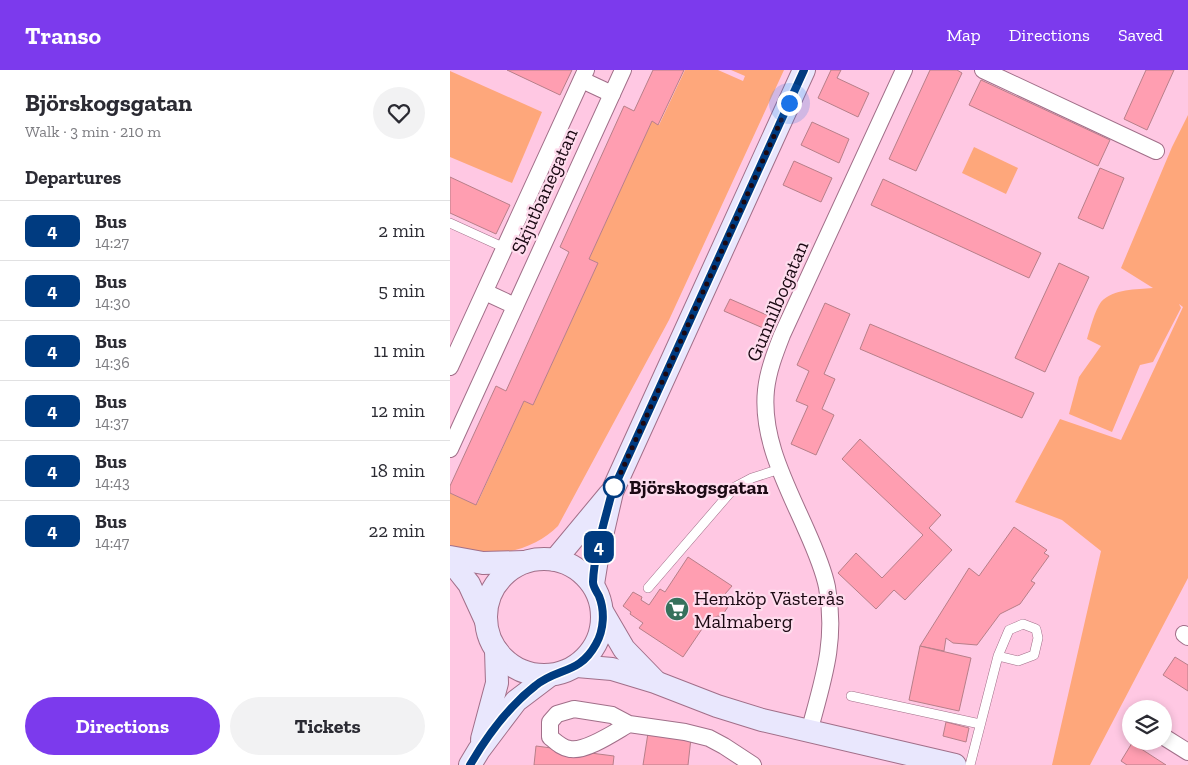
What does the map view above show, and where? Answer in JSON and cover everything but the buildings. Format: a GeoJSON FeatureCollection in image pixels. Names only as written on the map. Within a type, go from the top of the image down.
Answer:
{"type":"FeatureCollection","features":[{"type":"Feature","properties":{"kind":"main road"},"geometry":{"type":"LineString","coordinates":[[593,584],[612,492],[804,70]]}},
{"type":"Feature","properties":{"kind":"main road"},"geometry":{"type":"LineString","coordinates":[[555,560],[612,492]]}},
{"type":"Feature","properties":{"kind":"main road"},"geometry":{"type":"LineString","coordinates":[[450,559],[483,563],[525,562],[540,559],[570,564],[593,584],[600,598],[603,613],[602,628],[597,643],[589,656],[577,666],[549,676],[533,675],[519,670],[506,662],[496,650],[489,636],[486,622],[469,584],[450,559]]}},
{"type":"Feature","properties":{"kind":"main road"},"geometry":{"type":"LineString","coordinates":[[486,622],[487,606],[496,585],[511,569],[525,562]]}},
{"type":"Feature","properties":{"kind":"main road"},"geometry":{"type":"LineString","coordinates":[[603,613],[624,649],[655,682]]}},
{"type":"Feature","properties":{"kind":"main road"},"geometry":{"type":"LineString","coordinates":[[475,757],[497,683],[496,650]]}},
{"type":"Feature","properties":{"kind":"main road"},"geometry":{"type":"LineString","coordinates":[[577,666],[612,669],[655,682],[716,706],[762,720],[955,765]]}},
{"type":"Feature","properties":{"kind":"main road"},"geometry":{"type":"LineString","coordinates":[[475,757],[516,701],[549,676]]}},
{"type":"Feature","properties":{"kind":"street","name":"Skjutbanegatan"},"geometry":{"type":"LineString","coordinates":[[450,449],[623,70]]}},
{"type":"Feature","properties":{"kind":"street","name":"Gunnilbogatan"},"geometry":{"type":"LineString","coordinates":[[809,732],[826,666],[831,638],[830,611],[826,584],[812,544],[772,448],[766,417],[766,390],[772,364],[782,335],[904,70]]}},
{"type":"Feature","properties":{"kind":"street"},"geometry":{"type":"LineString","coordinates":[[983,70],[1156,151]]}},
{"type":"Feature","properties":{"kind":"street","name":"Skjutbanegatan"},"geometry":{"type":"LineString","coordinates":[[450,367],[455,344],[485,292],[584,75],[612,94]]}},
{"type":"Feature","properties":{"kind":"street"},"geometry":{"type":"LineString","coordinates":[[485,292],[515,306]]}},
{"type":"Feature","properties":{"kind":"street"},"geometry":{"type":"LineString","coordinates":[[630,724],[685,732],[708,738],[753,765]]}},
{"type":"Feature","properties":{"kind":"street"},"geometry":{"type":"LineString","coordinates":[[1172,742],[1188,752]]}},
{"type":"Feature","properties":{"kind":"lane"},"geometry":{"type":"LineString","coordinates":[[450,224],[505,248]]}},
{"type":"Feature","properties":{"kind":"lane"},"geometry":{"type":"LineString","coordinates":[[648,588],[735,487],[752,478],[780,469]]}},
{"type":"Feature","properties":{"kind":"lane"},"geometry":{"type":"LineString","coordinates":[[970,765],[998,656],[1009,630],[1023,624],[1036,629],[1038,638],[1034,655],[1018,661],[998,656]]}},
{"type":"Feature","properties":{"kind":"lane"},"geometry":{"type":"LineString","coordinates":[[850,696],[980,724]]}},
{"type":"Feature","properties":{"kind":"shaded area"},"geometry":{"type":"Polygon","coordinates":[[[685,70],[718,70],[743,81],[745,76],[731,70],[784,70],[669,320],[558,526],[531,544],[498,553],[476,553],[450,545],[450,493],[477,504],[524,401],[533,405],[598,263],[589,259],[652,121],[659,125],[685,70]]]}},
{"type":"Feature","properties":{"kind":"shaded area"},"geometry":{"type":"Polygon","coordinates":[[[450,71],[542,112],[512,183],[450,157],[450,71]]]}},
{"type":"Feature","properties":{"kind":"shaded area"},"geometry":{"type":"Polygon","coordinates":[[[1188,115],[1188,578],[1124,700],[1122,700],[1122,704],[1090,765],[1052,765],[1101,551],[1062,520],[1015,502],[1060,419],[1121,440],[1183,307],[1179,304],[1181,308],[1153,362],[1140,365],[1112,432],[1069,414],[1079,377],[1101,346],[1087,339],[1101,302],[1106,297],[1119,292],[1153,288],[1121,268],[1172,147],[1188,115]]]}},
{"type":"Feature","properties":{"kind":"shaded area"},"geometry":{"type":"Polygon","coordinates":[[[974,147],[1018,168],[1006,194],[962,173],[974,147]]]}},
{"type":"Feature","properties":{"kind":"bus line","name":"4"},"geometry":{"type":"LineString","coordinates":[[470,765],[516,701],[549,676],[577,666],[589,656],[597,643],[602,628],[603,613],[600,598],[593,584],[612,492],[804,70]]}},
{"type":"Feature","properties":{"kind":"place","name":"Björskogsgatan"},"geometry":{"type":"Point","coordinates":[614,487]}},
{"type":"Feature","properties":{"kind":"place","name":"Hemköp Västerås Malmaberg"},"geometry":{"type":"Point","coordinates":[677,609]}},
{"type":"Feature","properties":{"kind":"route"},"geometry":{"type":"LineString","coordinates":[[614,487],[612,492],[789,103]]}}]}
